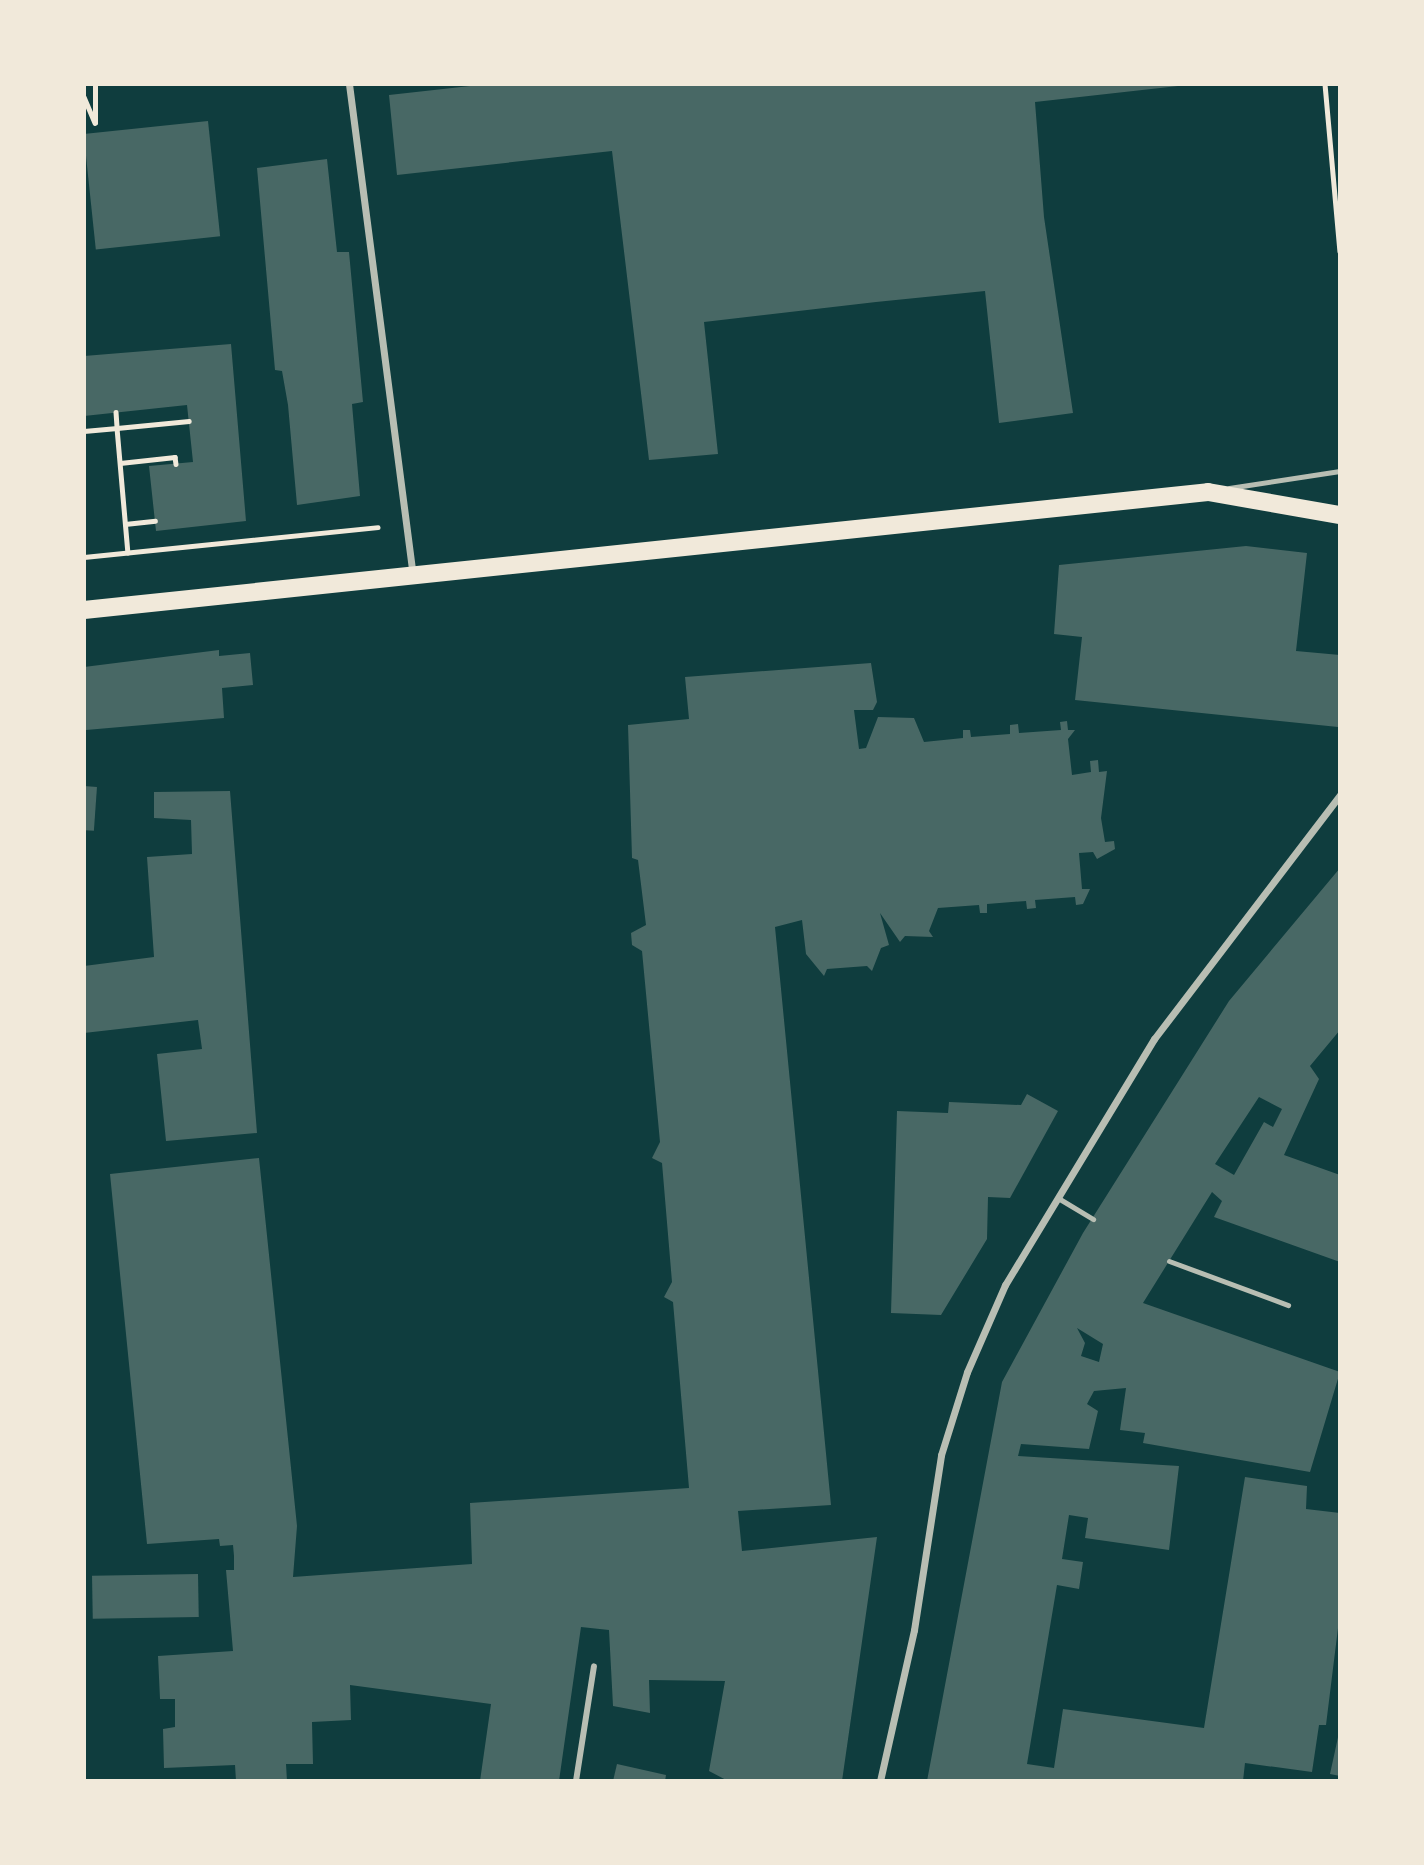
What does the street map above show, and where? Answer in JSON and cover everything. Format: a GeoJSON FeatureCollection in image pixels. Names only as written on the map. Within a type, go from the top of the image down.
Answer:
{"type":"FeatureCollection","features":[{"type":"Feature","properties":{"kind":"main road"},"geometry":{"type":"LineString","coordinates":[[84,610],[1208,492],[1340,515]]}},
{"type":"Feature","properties":{"kind":"street"},"geometry":{"type":"LineString","coordinates":[[349,84],[413,576]]}},
{"type":"Feature","properties":{"kind":"street"},"geometry":{"type":"LineString","coordinates":[[880,1781],[914,1630],[941,1455],[967,1372],[1005,1285],[1154,1039],[1340,795]]}},
{"type":"Feature","properties":{"kind":"street"},"geometry":{"type":"LineString","coordinates":[[576,1781],[594,1666]]}},
{"type":"Feature","properties":{"kind":"lane"},"geometry":{"type":"LineString","coordinates":[[1208,492],[1340,471]]}},
{"type":"Feature","properties":{"kind":"lane"},"geometry":{"type":"LineString","coordinates":[[1058,1198],[1093,1219]]}},
{"type":"Feature","properties":{"kind":"lane"},"geometry":{"type":"LineString","coordinates":[[1169,1261],[1288,1305]]}},
{"type":"Feature","properties":{"kind":"path"},"geometry":{"type":"LineString","coordinates":[[84,97],[94,123],[95,84]]}},
{"type":"Feature","properties":{"kind":"path"},"geometry":{"type":"LineString","coordinates":[[1325,84],[1340,251]]}},
{"type":"Feature","properties":{"kind":"path"},"geometry":{"type":"LineString","coordinates":[[116,412],[128,553]]}},
{"type":"Feature","properties":{"kind":"path"},"geometry":{"type":"LineString","coordinates":[[84,431],[189,421]]}},
{"type":"Feature","properties":{"kind":"path"},"geometry":{"type":"LineString","coordinates":[[120,463],[175,457],[176,464]]}},
{"type":"Feature","properties":{"kind":"path"},"geometry":{"type":"LineString","coordinates":[[125,524],[155,521]]}},
{"type":"Feature","properties":{"kind":"path"},"geometry":{"type":"LineString","coordinates":[[84,557],[391,526]]}},
{"type":"Feature","properties":{"kind":"building"},"geometry":{"type":"Polygon","coordinates":[[[488,84],[1178,86],[1035,102],[1044,217],[1073,413],[999,423],[985,291],[876,302],[704,322],[718,454],[649,460],[612,151],[397,175],[389,95],[488,84]]]}},
{"type":"Feature","properties":{"kind":"building"},"geometry":{"type":"Polygon","coordinates":[[[208,121],[220,236],[96,249],[84,134],[208,121]]]}},
{"type":"Feature","properties":{"kind":"building"},"geometry":{"type":"Polygon","coordinates":[[[327,159],[337,252],[349,252],[363,402],[352,404],[360,496],[297,505],[288,405],[282,371],[275,370],[257,168],[327,159]]]}},
{"type":"Feature","properties":{"kind":"building"},"geometry":{"type":"Polygon","coordinates":[[[231,344],[246,521],[156,531],[149,466],[193,462],[187,405],[84,416],[84,356],[231,344]]]}},
{"type":"Feature","properties":{"kind":"building"},"geometry":{"type":"Polygon","coordinates":[[[1246,546],[1307,553],[1296,651],[1340,655],[1338,727],[1075,700],[1082,637],[1054,634],[1059,565],[1246,546]]]}},
{"type":"Feature","properties":{"kind":"building"},"geometry":{"type":"Polygon","coordinates":[[[219,650],[219,656],[250,653],[253,685],[222,688],[224,718],[86,730],[84,667],[219,650]]]}},
{"type":"Feature","properties":{"kind":"building"},"geometry":{"type":"Polygon","coordinates":[[[871,663],[877,702],[873,710],[854,710],[859,749],[866,748],[878,717],[914,718],[924,742],[963,738],[963,730],[970,730],[971,737],[1010,734],[1010,725],[1018,724],[1019,733],[1061,730],[1060,722],[1067,721],[1068,730],[1075,730],[1068,739],[1072,775],[1091,772],[1090,761],[1098,760],[1099,772],[1107,771],[1101,818],[1105,842],[1114,841],[1115,849],[1097,859],[1093,852],[1079,853],[1082,889],[1090,889],[1083,904],[1076,905],[1075,897],[1035,900],[1036,908],[1027,909],[1026,901],[987,904],[987,913],[980,913],[979,905],[938,908],[929,931],[933,937],[905,936],[900,942],[880,913],[889,945],[881,948],[872,971],[867,966],[827,969],[824,976],[806,954],[802,920],[775,927],[831,1505],[738,1511],[742,1551],[877,1537],[842,1781],[728,1781],[709,1771],[725,1681],[649,1680],[650,1713],[613,1706],[609,1630],[581,1627],[559,1781],[480,1781],[491,1704],[350,1685],[351,1720],[312,1722],[313,1764],[286,1764],[287,1781],[236,1781],[235,1765],[164,1768],[163,1729],[175,1727],[175,1699],[160,1699],[158,1656],[233,1651],[226,1570],[234,1570],[233,1545],[220,1546],[219,1539],[147,1544],[110,1174],[259,1158],[297,1526],[293,1577],[472,1564],[470,1503],[689,1488],[673,1302],[664,1297],[672,1282],[662,1163],[652,1158],[660,1142],[642,951],[632,945],[631,933],[646,925],[638,860],[632,858],[628,725],[689,719],[685,677],[871,663]]]}},
{"type":"Feature","properties":{"kind":"building"},"geometry":{"type":"Polygon","coordinates":[[[84,786],[97,787],[94,831],[84,830],[84,786]]]}},
{"type":"Feature","properties":{"kind":"building"},"geometry":{"type":"Polygon","coordinates":[[[230,791],[257,1133],[166,1141],[157,1054],[202,1049],[198,1020],[84,1033],[84,966],[154,957],[147,857],[192,854],[191,820],[154,818],[154,792],[230,791]]]}},
{"type":"Feature","properties":{"kind":"building"},"geometry":{"type":"Polygon","coordinates":[[[1340,868],[1340,1030],[1310,1066],[1319,1079],[1284,1155],[1340,1175],[1340,1262],[1214,1217],[1222,1201],[1212,1192],[1143,1303],[1340,1372],[1310,1472],[1143,1443],[1145,1433],[1120,1430],[1126,1388],[1094,1391],[1087,1404],[1098,1411],[1089,1449],[1021,1444],[1018,1456],[1179,1466],[1169,1550],[1085,1538],[1088,1518],[1069,1515],[1062,1559],[1083,1562],[1079,1589],[1057,1585],[1027,1764],[1054,1768],[1063,1709],[1204,1728],[1245,1477],[1307,1486],[1306,1509],[1340,1513],[1340,1612],[1326,1725],[1319,1725],[1312,1772],[1245,1763],[1243,1781],[927,1781],[1002,1382],[1083,1233],[1229,1001],[1340,868]],[[1259,1097],[1215,1164],[1234,1175],[1264,1122],[1273,1127],[1282,1109],[1259,1097]],[[1077,1328],[1085,1343],[1081,1356],[1099,1362],[1103,1344],[1077,1328]]]}},
{"type":"Feature","properties":{"kind":"building"},"geometry":{"type":"Polygon","coordinates":[[[1027,1094],[1058,1111],[1010,1198],[988,1197],[987,1239],[941,1315],[891,1313],[897,1111],[948,1113],[949,1102],[1021,1105],[1027,1094]]]}},
{"type":"Feature","properties":{"kind":"building"},"geometry":{"type":"Polygon","coordinates":[[[198,1574],[199,1617],[93,1619],[92,1576],[198,1574]]]}},
{"type":"Feature","properties":{"kind":"building"},"geometry":{"type":"Polygon","coordinates":[[[1340,1728],[1340,1776],[1330,1774],[1340,1728]]]}},
{"type":"Feature","properties":{"kind":"building"},"geometry":{"type":"Polygon","coordinates":[[[617,1764],[666,1775],[665,1781],[613,1781],[617,1764]]]}}]}
